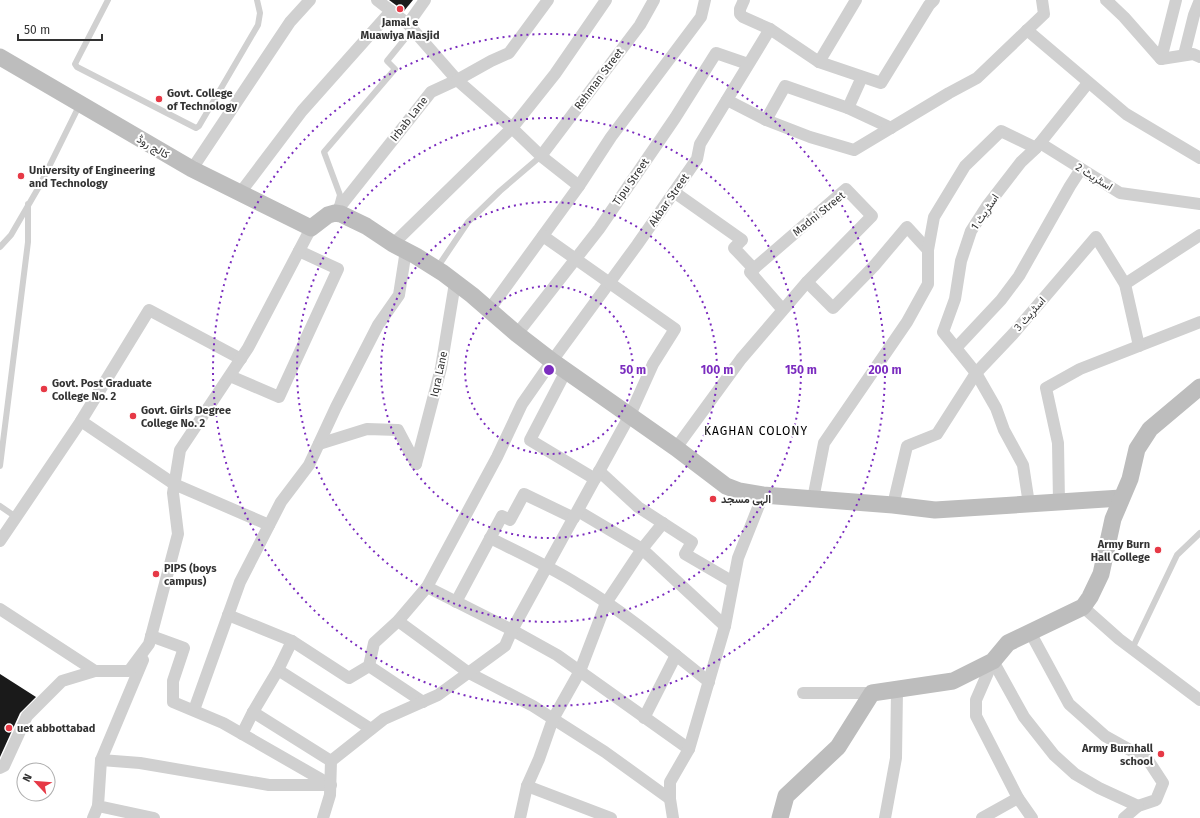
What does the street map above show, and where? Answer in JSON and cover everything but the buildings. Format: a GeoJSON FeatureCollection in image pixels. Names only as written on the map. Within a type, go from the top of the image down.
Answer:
{"type":"FeatureCollection","features":[{"type":"Feature","properties":{"kind":"street"},"geometry":{"type":"LineString","coordinates":[[192,169],[290,22],[310,0]]}},
{"type":"Feature","properties":{"kind":"street"},"geometry":{"type":"LineString","coordinates":[[377,0],[410,27],[457,80],[512,128],[540,156],[579,186]]}},
{"type":"Feature","properties":{"kind":"street"},"geometry":{"type":"LineString","coordinates":[[410,27],[425,0]]}},
{"type":"Feature","properties":{"kind":"street","name":"Irbab Lane"},"geometry":{"type":"LineString","coordinates":[[335,213],[431,92],[509,53],[548,0]]}},
{"type":"Feature","properties":{"kind":"street"},"geometry":{"type":"LineString","coordinates":[[194,710],[240,582],[281,502],[309,465],[336,407],[378,325],[399,295],[400,247],[512,128],[555,74],[606,0]]}},
{"type":"Feature","properties":{"kind":"street","name":"Rehman Street"},"geometry":{"type":"LineString","coordinates":[[540,156],[640,25],[654,0]]}},
{"type":"Feature","properties":{"kind":"street"},"geometry":{"type":"LineString","coordinates":[[489,310],[579,186],[611,137],[701,17],[705,0]]}},
{"type":"Feature","properties":{"kind":"street"},"geometry":{"type":"LineString","coordinates":[[744,0],[740,9],[740,14],[743,18],[770,29],[819,62],[881,83],[929,5],[934,0]]}},
{"type":"Feature","properties":{"kind":"street"},"geometry":{"type":"LineString","coordinates":[[819,62],[856,0]]}},
{"type":"Feature","properties":{"kind":"street"},"geometry":{"type":"LineString","coordinates":[[727,100],[766,120],[810,137],[854,150],[977,78],[1044,14],[1042,0]]}},
{"type":"Feature","properties":{"kind":"street"},"geometry":{"type":"LineString","coordinates":[[1106,0],[1124,17],[1161,59]]}},
{"type":"Feature","properties":{"kind":"street"},"geometry":{"type":"LineString","coordinates":[[1161,59],[1176,0]]}},
{"type":"Feature","properties":{"kind":"street"},"geometry":{"type":"LineString","coordinates":[[1184,55],[1194,15],[1200,0]]}},
{"type":"Feature","properties":{"kind":"street"},"geometry":{"type":"LineString","coordinates":[[240,193],[302,111],[391,11]]}},
{"type":"Feature","properties":{"kind":"street","name":"Akbar Street"},"geometry":{"type":"LineString","coordinates":[[368,666],[374,643],[398,621],[427,587],[497,457],[522,404],[697,159],[700,144],[770,29]]}},
{"type":"Feature","properties":{"kind":"street"},"geometry":{"type":"LineString","coordinates":[[1027,30],[1126,114],[1200,158]]}},
{"type":"Feature","properties":{"kind":"street","name":"Tipu Street"},"geometry":{"type":"LineString","coordinates":[[517,334],[599,229],[675,118],[716,53],[748,64]]}},
{"type":"Feature","properties":{"kind":"street"},"geometry":{"type":"LineString","coordinates":[[1161,59],[1193,54],[1200,57]]}},
{"type":"Feature","properties":{"kind":"street","name":"کالج روڈ"},"geometry":{"type":"LineString","coordinates":[[0,57],[192,169],[311,228]]}},
{"type":"Feature","properties":{"kind":"street"},"geometry":{"type":"LineString","coordinates":[[848,108],[862,77]]}},
{"type":"Feature","properties":{"kind":"street","name":"اسٹریٹ 1"},"geometry":{"type":"LineString","coordinates":[[1029,504],[1024,465],[1004,430],[996,408],[976,373],[943,332],[955,299],[961,261],[971,231],[987,206],[1021,162],[1038,146],[1088,83]]}},
{"type":"Feature","properties":{"kind":"street"},"geometry":{"type":"LineString","coordinates":[[766,120],[785,86],[848,108],[891,128]]}},
{"type":"Feature","properties":{"kind":"street","name":"اسٹریٹ 2"},"geometry":{"type":"LineString","coordinates":[[928,250],[934,217],[964,166],[1001,131],[1038,146],[1081,168],[1120,193],[1200,204]]}},
{"type":"Feature","properties":{"kind":"street"},"geometry":{"type":"LineString","coordinates":[[956,348],[1001,300],[1019,276],[1081,168]]}},
{"type":"Feature","properties":{"kind":"street","name":"Madni Street"},"geometry":{"type":"LineString","coordinates":[[676,448],[741,359],[807,282],[872,216],[846,189],[754,269]]}},
{"type":"Feature","properties":{"kind":"street"},"geometry":{"type":"LineString","coordinates":[[674,192],[742,240],[734,248],[754,269],[750,272],[783,310]]}},
{"type":"Feature","properties":{"kind":"street"},"geometry":{"type":"LineString","coordinates":[[93,818],[98,806],[101,760],[150,640],[178,534],[173,493],[180,450],[248,348],[311,228],[328,214],[341,214],[366,226],[436,269],[552,361],[732,489],[763,495],[893,505],[935,510],[1121,498]]}},
{"type":"Feature","properties":{"kind":"street"},"geometry":{"type":"LineString","coordinates":[[807,282],[833,308],[874,266],[907,227],[928,250],[928,284],[906,322],[824,443],[813,499]]}},
{"type":"Feature","properties":{"kind":"street"},"geometry":{"type":"LineString","coordinates":[[1139,346],[1126,284],[1200,235]]}},
{"type":"Feature","properties":{"kind":"street"},"geometry":{"type":"LineString","coordinates":[[322,818],[330,795],[331,760],[384,719],[438,695],[505,646],[512,630],[630,415],[653,364],[675,329],[543,236]]}},
{"type":"Feature","properties":{"kind":"street","name":"اسٹریٹ 3"},"geometry":{"type":"LineString","coordinates":[[893,505],[907,446],[937,434],[976,373],[1013,334],[1096,237],[1126,284]]}},
{"type":"Feature","properties":{"kind":"street"},"geometry":{"type":"LineString","coordinates":[[230,376],[279,397],[338,269],[299,251]]}},
{"type":"Feature","properties":{"kind":"street","name":"Iqra Lane"},"geometry":{"type":"LineString","coordinates":[[319,444],[366,429],[398,430],[416,464],[441,368],[455,283]]}},
{"type":"Feature","properties":{"kind":"street"},"geometry":{"type":"LineString","coordinates":[[0,541],[81,421],[149,310],[241,359]]}},
{"type":"Feature","properties":{"kind":"street"},"geometry":{"type":"LineString","coordinates":[[1059,502],[1058,443],[1046,388],[1080,368],[1200,322]]}},
{"type":"Feature","properties":{"kind":"street"},"geometry":{"type":"LineString","coordinates":[[566,371],[530,440],[597,475],[638,507],[692,542],[685,554],[734,582]]}},
{"type":"Feature","properties":{"kind":"street"},"geometry":{"type":"LineString","coordinates":[[1032,818],[1018,798],[976,716],[976,700],[993,661],[1008,643],[1083,607],[1090,597],[1101,574],[1113,520],[1130,479],[1137,449],[1150,428],[1200,388]]}},
{"type":"Feature","properties":{"kind":"street"},"geometry":{"type":"LineString","coordinates":[[81,421],[174,484],[269,525]]}},
{"type":"Feature","properties":{"kind":"street"},"geometry":{"type":"LineString","coordinates":[[456,602],[502,516],[510,520],[524,494],[576,514],[642,549],[725,626]]}},
{"type":"Feature","properties":{"kind":"street"},"geometry":{"type":"LineString","coordinates":[[674,817],[670,799],[670,782],[689,749],[710,682],[725,626],[738,558],[763,495]]}},
{"type":"Feature","properties":{"kind":"street"},"geometry":{"type":"LineString","coordinates":[[520,818],[527,786],[539,759],[553,719],[580,671],[606,603],[642,549],[663,523]]}},
{"type":"Feature","properties":{"kind":"street"},"geometry":{"type":"LineString","coordinates":[[490,538],[548,566],[606,603],[636,623],[710,682]]}},
{"type":"Feature","properties":{"kind":"street"},"geometry":{"type":"LineString","coordinates":[[427,587],[512,630],[557,655],[689,749]]}},
{"type":"Feature","properties":{"kind":"street"},"geometry":{"type":"LineString","coordinates":[[1083,607],[1119,639],[1200,700]]}},
{"type":"Feature","properties":{"kind":"street"},"geometry":{"type":"LineString","coordinates":[[0,609],[96,671]]}},
{"type":"Feature","properties":{"kind":"street"},"geometry":{"type":"LineString","coordinates":[[228,615],[292,642],[349,678],[368,666],[423,702]]}},
{"type":"Feature","properties":{"kind":"street"},"geometry":{"type":"LineString","coordinates":[[398,621],[469,673],[533,706],[605,752],[670,799]]}},
{"type":"Feature","properties":{"kind":"street"},"geometry":{"type":"LineString","coordinates":[[1030,632],[1069,704],[1105,736],[1148,760],[1163,783],[1156,800],[1138,806],[1124,818]]}},
{"type":"Feature","properties":{"kind":"street"},"geometry":{"type":"LineString","coordinates":[[0,768],[4,766],[27,716],[62,681],[96,671],[129,671],[150,640]]}},
{"type":"Feature","properties":{"kind":"street"},"geometry":{"type":"LineString","coordinates":[[150,640],[184,648],[173,681],[173,702],[223,723],[330,784]]}},
{"type":"Feature","properties":{"kind":"street"},"geometry":{"type":"LineString","coordinates":[[242,734],[292,642]]}},
{"type":"Feature","properties":{"kind":"street"},"geometry":{"type":"LineString","coordinates":[[644,718],[676,655]]}},
{"type":"Feature","properties":{"kind":"street"},"geometry":{"type":"LineString","coordinates":[[993,661],[1024,717],[1054,754],[1075,774],[1098,788],[1138,806]]}},
{"type":"Feature","properties":{"kind":"street"},"geometry":{"type":"LineString","coordinates":[[803,693],[872,693],[953,681],[993,661]]}},
{"type":"Feature","properties":{"kind":"street"},"geometry":{"type":"LineString","coordinates":[[278,670],[371,729]]}},
{"type":"Feature","properties":{"kind":"street"},"geometry":{"type":"LineString","coordinates":[[885,818],[896,758],[897,690]]}},
{"type":"Feature","properties":{"kind":"street"},"geometry":{"type":"LineString","coordinates":[[780,818],[786,796],[838,747],[872,693]]}},
{"type":"Feature","properties":{"kind":"street"},"geometry":{"type":"LineString","coordinates":[[253,712],[331,760]]}},
{"type":"Feature","properties":{"kind":"street"},"geometry":{"type":"LineString","coordinates":[[101,760],[140,763],[269,785],[330,784]]}},
{"type":"Feature","properties":{"kind":"street"},"geometry":{"type":"LineString","coordinates":[[527,786],[606,817]]}},
{"type":"Feature","properties":{"kind":"street"},"geometry":{"type":"LineString","coordinates":[[982,818],[1018,798]]}},
{"type":"Feature","properties":{"kind":"street"},"geometry":{"type":"LineString","coordinates":[[98,806],[154,818]]}},
{"type":"Feature","properties":{"kind":"lane"},"geometry":{"type":"LineString","coordinates":[[108,0],[75,64],[196,128],[200,126],[258,25],[260,13],[257,0]]}},
{"type":"Feature","properties":{"kind":"lane"},"geometry":{"type":"LineString","coordinates":[[335,213],[340,195],[324,152],[396,69],[387,61],[410,27]]}},
{"type":"Feature","properties":{"kind":"lane"},"geometry":{"type":"LineString","coordinates":[[0,247],[11,234],[40,185],[80,104]]}},
{"type":"Feature","properties":{"kind":"lane"},"geometry":{"type":"LineString","coordinates":[[436,269],[468,222],[500,191],[540,156]]}},
{"type":"Feature","properties":{"kind":"lane"},"geometry":{"type":"LineString","coordinates":[[0,466],[28,242],[28,204]]}},
{"type":"Feature","properties":{"kind":"lane"},"geometry":{"type":"LineString","coordinates":[[0,506],[16,517]]}},
{"type":"Feature","properties":{"kind":"lane"},"geometry":{"type":"LineString","coordinates":[[1132,649],[1177,555],[1200,533]]}},
{"type":"Feature","properties":{"kind":"place","name":"Jamal e Muawiya Masjid"},"geometry":{"type":"Point","coordinates":[400,9]}},
{"type":"Feature","properties":{"kind":"place","name":"Govt. College of Technology"},"geometry":{"type":"Point","coordinates":[159,99]}},
{"type":"Feature","properties":{"kind":"place","name":"University of Engineering and Technology"},"geometry":{"type":"Point","coordinates":[21,176]}},
{"type":"Feature","properties":{"kind":"place","name":"Govt. Post Graduate College No. 2"},"geometry":{"type":"Point","coordinates":[44,389]}},
{"type":"Feature","properties":{"kind":"place","name":"Govt. Girls Degree College No. 2"},"geometry":{"type":"Point","coordinates":[133,416]}},
{"type":"Feature","properties":{"kind":"place","name":"الہی مسجد"},"geometry":{"type":"Point","coordinates":[713,499]}},
{"type":"Feature","properties":{"kind":"place","name":"Army Burn Hall College"},"geometry":{"type":"Point","coordinates":[1158,550]}},
{"type":"Feature","properties":{"kind":"place","name":"PIPS (boys campus)"},"geometry":{"type":"Point","coordinates":[156,574]}},
{"type":"Feature","properties":{"kind":"place","name":"uet abbottabad"},"geometry":{"type":"Point","coordinates":[9,728]}},
{"type":"Feature","properties":{"kind":"place","name":"Army Burnhall school"},"geometry":{"type":"Point","coordinates":[1161,754]}},
{"type":"Feature","properties":{"kind":"district","name":"KAGHAN COLONY"},"geometry":{"type":"Point","coordinates":[756,431]}}]}
